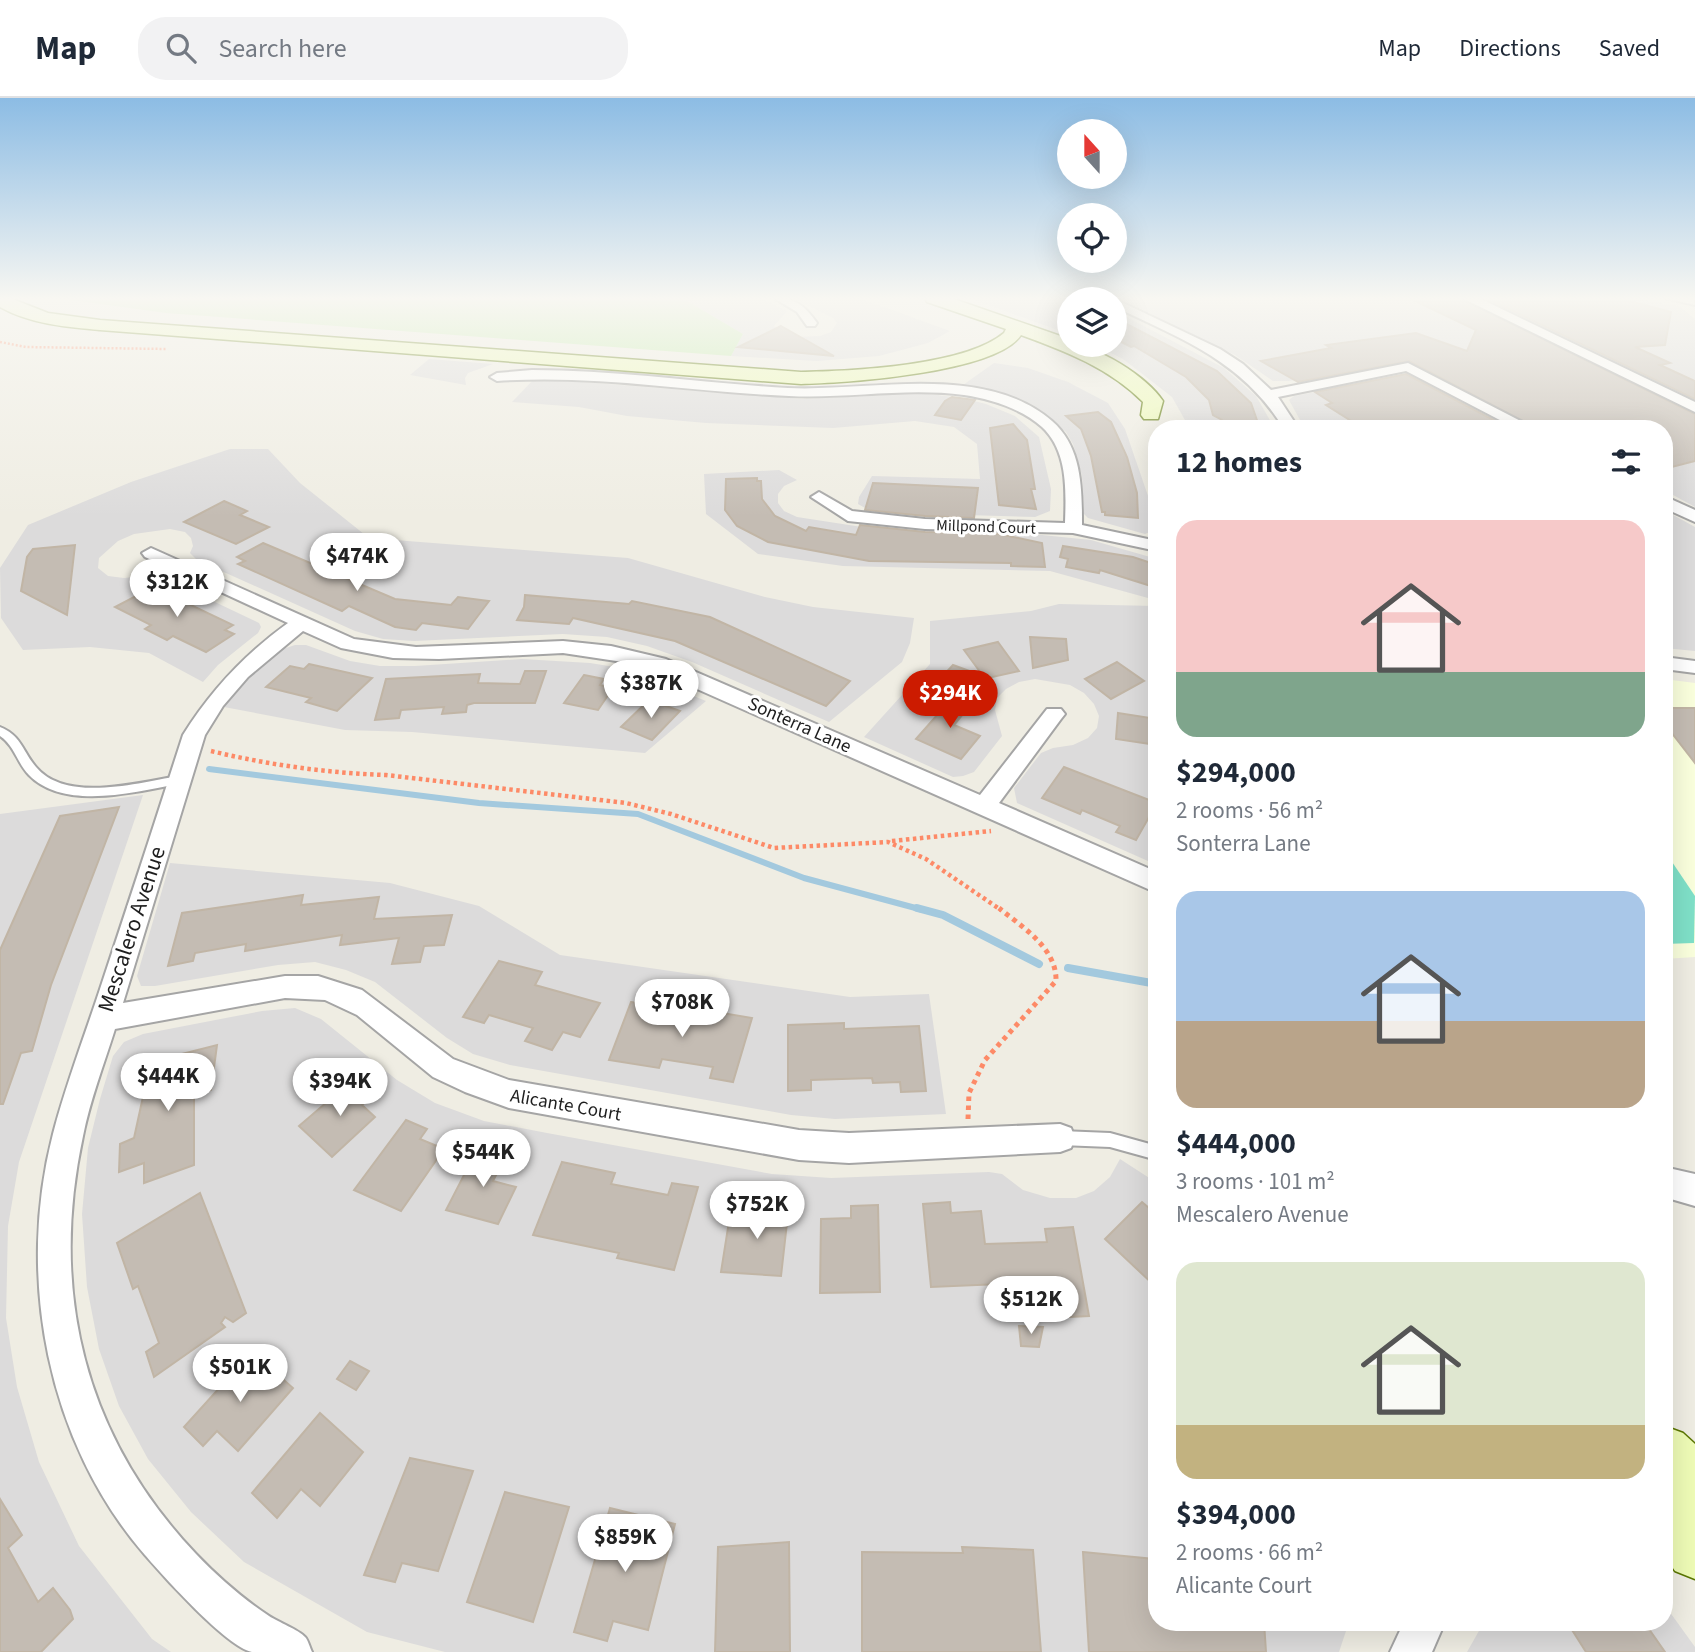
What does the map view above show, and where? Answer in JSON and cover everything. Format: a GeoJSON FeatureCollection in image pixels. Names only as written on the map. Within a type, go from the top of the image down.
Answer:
{"type":"FeatureCollection","features":[{"type":"Feature","properties":{"kind":"street"},"geometry":{"type":"LineString","coordinates":[[702,371],[788,377],[851,377],[906,371]]}},
{"type":"Feature","properties":{"kind":"street"},"geometry":{"type":"LineString","coordinates":[[1091,371],[1153,420]]}},
{"type":"Feature","properties":{"kind":"street"},"geometry":{"type":"LineString","coordinates":[[1245,371],[1271,394],[1287,420]]}},
{"type":"Feature","properties":{"kind":"street"},"geometry":{"type":"LineString","coordinates":[[1271,394],[1390,371]]}},
{"type":"Feature","properties":{"kind":"street"},"geometry":{"type":"LineString","coordinates":[[1415,371],[1511,420]]}},
{"type":"Feature","properties":{"kind":"street"},"geometry":{"type":"LineString","coordinates":[[1617,371],[1695,408]]}},
{"type":"Feature","properties":{"kind":"street"},"geometry":{"type":"LineString","coordinates":[[497,377],[538,373],[790,392],[925,388],[987,396],[1036,416],[1058,435],[1065,447],[1073,489],[1073,528]]}},
{"type":"Feature","properties":{"kind":"street","name":"Millpond Court"},"geometry":{"type":"LineString","coordinates":[[819,497],[848,516],[860,518],[925,524],[1073,528],[1148,544]]}},
{"type":"Feature","properties":{"kind":"street"},"geometry":{"type":"LineString","coordinates":[[1673,506],[1695,517]]}},
{"type":"Feature","properties":{"kind":"street","name":"Sonterra Lane"},"geometry":{"type":"LineString","coordinates":[[151,553],[348,644],[401,653],[566,647],[629,655],[685,673],[1148,879]]}},
{"type":"Feature","properties":{"kind":"street","name":"Mescalero Avenue"},"geometry":{"type":"LineString","coordinates":[[291,1652],[211,1598],[151,1536],[106,1469],[76,1401],[59,1321],[53,1261],[57,1194],[68,1134],[182,767],[208,709],[228,684],[273,642],[301,623]]}},
{"type":"Feature","properties":{"kind":"street"},"geometry":{"type":"LineString","coordinates":[[1673,664],[1695,667]]}},
{"type":"Feature","properties":{"kind":"street"},"geometry":{"type":"LineString","coordinates":[[984,806],[1054,714]]}},
{"type":"Feature","properties":{"kind":"street","name":"Alicante Court"},"geometry":{"type":"LineString","coordinates":[[103,1019],[285,986],[312,986],[337,991],[358,1002],[442,1067],[474,1084],[509,1094],[799,1145],[849,1148],[1060,1138]]}},
{"type":"Feature","properties":{"kind":"street"},"geometry":{"type":"LineString","coordinates":[[1673,1184],[1695,1190]]}},
{"type":"Feature","properties":{"kind":"street"},"geometry":{"type":"LineString","coordinates":[[1673,1460],[1695,1479]]}},
{"type":"Feature","properties":{"kind":"street"},"geometry":{"type":"LineString","coordinates":[[1673,1521],[1695,1551]]}},
{"type":"Feature","properties":{"kind":"street"},"geometry":{"type":"LineString","coordinates":[[1410,1652],[1420,1631]]}},
{"type":"Feature","properties":{"kind":"lane"},"geometry":{"type":"LineString","coordinates":[[0,731],[13,738],[33,773],[49,784],[76,792],[113,790],[182,767]]}},
{"type":"Feature","properties":{"kind":"lane"},"geometry":{"type":"LineString","coordinates":[[1060,1138],[1110,1140],[1148,1151]]}},
{"type":"Feature","properties":{"kind":"path"},"geometry":{"type":"LineString","coordinates":[[182,767],[208,751],[261,763],[323,771],[386,775],[626,803],[671,814],[774,848],[888,842],[921,835],[975,835],[993,831],[1007,817]]}},
{"type":"Feature","properties":{"kind":"path"},"geometry":{"type":"LineString","coordinates":[[888,842],[903,845],[936,864],[999,909],[1048,952],[1057,968],[1056,981],[985,1060],[969,1093],[968,1142]]}},
{"type":"Feature","properties":{"kind":"shaded area"},"geometry":{"type":"Polygon","coordinates":[[[415,371],[475,371],[468,373],[465,378],[466,385],[410,375],[415,371]]]}},
{"type":"Feature","properties":{"kind":"shaded area"},"geometry":{"type":"Polygon","coordinates":[[[983,371],[1035,371],[1068,382],[1108,403],[1125,429],[1148,496],[1148,533],[1088,518],[1084,514],[1082,476],[1073,444],[1066,432],[1038,409],[997,392],[963,385],[983,371]]]}},
{"type":"Feature","properties":{"kind":"shaded area"},"geometry":{"type":"Polygon","coordinates":[[[1138,371],[1227,371],[1256,396],[1270,420],[1185,420],[1172,397],[1138,371]]]}},
{"type":"Feature","properties":{"kind":"shaded area"},"geometry":{"type":"Polygon","coordinates":[[[1258,371],[1344,371],[1289,381],[1273,381],[1258,371]]]}},
{"type":"Feature","properties":{"kind":"shaded area"},"geometry":{"type":"Polygon","coordinates":[[[1451,371],[1599,371],[1695,418],[1695,507],[1673,495],[1673,420],[1631,420],[1451,371]]]}},
{"type":"Feature","properties":{"kind":"shaded area"},"geometry":{"type":"Polygon","coordinates":[[[1630,371],[1695,371],[1695,402],[1630,371]]]}},
{"type":"Feature","properties":{"kind":"shaded area"},"geometry":{"type":"Polygon","coordinates":[[[1400,376],[1419,380],[1495,420],[1300,420],[1289,400],[1294,396],[1400,376]]]}},
{"type":"Feature","properties":{"kind":"shaded area"},"geometry":{"type":"Polygon","coordinates":[[[533,380],[803,399],[921,393],[986,404],[1015,416],[1039,437],[1051,489],[1050,511],[1035,517],[931,514],[867,509],[858,504],[859,497],[872,476],[980,479],[977,444],[954,427],[915,421],[833,428],[706,423],[627,416],[579,407],[512,402],[533,380]]]}},
{"type":"Feature","properties":{"kind":"shaded area"},"geometry":{"type":"Polygon","coordinates":[[[230,449],[268,449],[300,483],[369,538],[628,558],[765,597],[813,607],[914,618],[910,643],[902,662],[829,722],[692,662],[647,646],[607,637],[563,634],[414,641],[383,639],[355,631],[197,560],[190,553],[193,546],[191,538],[185,532],[170,529],[134,534],[118,541],[99,558],[98,568],[108,576],[124,578],[158,575],[259,623],[261,627],[258,633],[218,665],[203,682],[149,653],[90,647],[23,650],[1,618],[0,568],[28,525],[131,482],[230,449]]]}},
{"type":"Feature","properties":{"kind":"shaded area"},"geometry":{"type":"Polygon","coordinates":[[[779,470],[797,480],[784,486],[778,494],[778,503],[784,511],[797,517],[875,529],[1042,535],[1091,540],[1148,556],[1148,598],[1050,571],[843,566],[758,554],[706,514],[704,474],[779,470]]]}},
{"type":"Feature","properties":{"kind":"shaded area"},"geometry":{"type":"Polygon","coordinates":[[[1673,515],[1695,527],[1695,651],[1673,649],[1673,515]]]}},
{"type":"Feature","properties":{"kind":"shaded area"},"geometry":{"type":"Polygon","coordinates":[[[1059,604],[1148,606],[1148,861],[1017,803],[1014,788],[1041,753],[1073,745],[1088,738],[1097,728],[1099,716],[1094,704],[1084,693],[1070,685],[1035,679],[1019,682],[1006,689],[997,698],[995,710],[1002,736],[974,772],[963,776],[953,777],[864,737],[930,664],[930,621],[1031,611],[1059,604]]]}},
{"type":"Feature","properties":{"kind":"shaded area"},"geometry":{"type":"Polygon","coordinates":[[[295,645],[306,645],[350,661],[380,666],[522,659],[590,663],[627,669],[706,701],[645,753],[412,732],[345,730],[224,707],[254,671],[277,651],[295,645]]]}},
{"type":"Feature","properties":{"kind":"shaded area"},"geometry":{"type":"Polygon","coordinates":[[[1673,680],[1695,683],[1695,957],[1673,958],[1673,680]]]}},
{"type":"Feature","properties":{"kind":"shaded area"},"geometry":{"type":"Polygon","coordinates":[[[143,795],[19,1162],[8,1226],[6,1318],[17,1387],[39,1462],[79,1546],[152,1639],[171,1652],[0,1652],[0,814],[143,795]]]}},
{"type":"Feature","properties":{"kind":"shaded area"},"geometry":{"type":"Polygon","coordinates":[[[170,863],[390,883],[479,906],[560,955],[850,997],[929,994],[946,1114],[835,1119],[791,1115],[510,1065],[473,1054],[447,1038],[375,982],[346,970],[315,962],[141,986],[137,976],[170,863]]]}},
{"type":"Feature","properties":{"kind":"shaded area"},"geometry":{"type":"Polygon","coordinates":[[[295,1008],[321,1019],[397,1080],[435,1103],[484,1121],[772,1174],[831,1178],[989,1172],[1002,1174],[1023,1190],[1050,1198],[1076,1198],[1094,1191],[1110,1177],[1120,1159],[1148,1177],[1148,1631],[1346,1631],[1339,1652],[445,1652],[367,1632],[244,1562],[191,1512],[148,1459],[119,1406],[99,1349],[87,1287],[82,1214],[88,1148],[113,1056],[124,1042],[143,1034],[262,1011],[295,1008]]]}},
{"type":"Feature","properties":{"kind":"shaded area"},"geometry":{"type":"Polygon","coordinates":[[[1673,1616],[1695,1647],[1695,1652],[1467,1652],[1479,1631],[1673,1631],[1673,1616]]]}},
{"type":"Feature","properties":{"kind":"green space"},"geometry":{"type":"Polygon","coordinates":[[[1673,863],[1695,896],[1694,943],[1673,944],[1673,863]]]}},
{"type":"Feature","properties":{"kind":"building"},"geometry":{"type":"Polygon","coordinates":[[[1175,371],[1217,371],[1251,403],[1257,420],[1222,420],[1213,415],[1209,400],[1186,377],[1175,371]]]}},
{"type":"Feature","properties":{"kind":"building"},"geometry":{"type":"Polygon","coordinates":[[[1278,371],[1359,371],[1298,382],[1278,371]]]}},
{"type":"Feature","properties":{"kind":"building"},"geometry":{"type":"Polygon","coordinates":[[[1427,371],[1607,371],[1695,414],[1695,461],[1673,467],[1673,420],[1521,420],[1427,371]]]}},
{"type":"Feature","properties":{"kind":"building"},"geometry":{"type":"Polygon","coordinates":[[[1636,371],[1672,371],[1695,381],[1695,399],[1636,371]]]}},
{"type":"Feature","properties":{"kind":"building"},"geometry":{"type":"Polygon","coordinates":[[[1406,374],[1494,420],[1350,420],[1326,405],[1332,403],[1315,392],[1406,374]]]}},
{"type":"Feature","properties":{"kind":"building"},"geometry":{"type":"Polygon","coordinates":[[[952,397],[975,400],[961,420],[935,415],[945,401],[952,397]]]}},
{"type":"Feature","properties":{"kind":"building"},"geometry":{"type":"Polygon","coordinates":[[[1098,412],[1111,422],[1127,457],[1137,493],[1138,518],[1105,515],[1105,512],[1102,512],[1091,456],[1081,429],[1066,416],[1098,412]]]}},
{"type":"Feature","properties":{"kind":"building"},"geometry":{"type":"Polygon","coordinates":[[[1013,424],[1027,440],[1035,489],[1031,489],[1036,509],[999,505],[990,428],[1013,424]]]}},
{"type":"Feature","properties":{"kind":"building"},"geometry":{"type":"Polygon","coordinates":[[[757,478],[757,481],[761,481],[762,499],[775,516],[806,531],[809,527],[856,535],[860,525],[925,532],[994,533],[1042,543],[1045,567],[1011,566],[1011,563],[869,561],[768,542],[737,526],[725,510],[726,479],[757,478]]]}},
{"type":"Feature","properties":{"kind":"building"},"geometry":{"type":"Polygon","coordinates":[[[873,483],[978,488],[974,518],[865,510],[873,483]]]}},
{"type":"Feature","properties":{"kind":"building"},"geometry":{"type":"Polygon","coordinates":[[[224,501],[247,511],[240,515],[269,527],[236,544],[184,522],[224,501]]]}},
{"type":"Feature","properties":{"kind":"building"},"geometry":{"type":"Polygon","coordinates":[[[263,543],[395,599],[451,605],[458,597],[489,601],[468,629],[422,623],[416,630],[395,627],[349,606],[342,611],[238,564],[245,561],[237,557],[263,543]]]}},
{"type":"Feature","properties":{"kind":"building"},"geometry":{"type":"Polygon","coordinates":[[[75,545],[67,615],[21,591],[27,557],[33,549],[75,545]]]}},
{"type":"Feature","properties":{"kind":"building"},"geometry":{"type":"Polygon","coordinates":[[[1063,546],[1133,557],[1148,562],[1148,585],[1100,570],[1099,573],[1066,567],[1068,559],[1060,557],[1063,546]]]}},
{"type":"Feature","properties":{"kind":"building"},"geometry":{"type":"Polygon","coordinates":[[[153,587],[233,625],[225,630],[234,634],[206,652],[173,636],[167,640],[145,629],[151,625],[115,607],[153,587]]]}},
{"type":"Feature","properties":{"kind":"building"},"geometry":{"type":"Polygon","coordinates":[[[525,595],[629,604],[632,601],[710,617],[850,681],[826,706],[675,641],[573,618],[569,624],[517,620],[524,607],[525,595]]]}},
{"type":"Feature","properties":{"kind":"building"},"geometry":{"type":"Polygon","coordinates":[[[1030,637],[1066,639],[1068,660],[1033,668],[1030,637]]]}},
{"type":"Feature","properties":{"kind":"building"},"geometry":{"type":"Polygon","coordinates":[[[998,642],[1019,671],[929,691],[953,665],[983,676],[964,650],[998,642]]]}},
{"type":"Feature","properties":{"kind":"building"},"geometry":{"type":"Polygon","coordinates":[[[1117,662],[1144,681],[1111,699],[1085,679],[1117,662]]]}},
{"type":"Feature","properties":{"kind":"building"},"geometry":{"type":"Polygon","coordinates":[[[309,664],[372,678],[337,711],[306,702],[311,698],[266,687],[290,666],[304,669],[309,664]]]}},
{"type":"Feature","properties":{"kind":"building"},"geometry":{"type":"Polygon","coordinates":[[[525,671],[546,671],[535,703],[474,703],[467,705],[466,712],[442,714],[444,707],[401,710],[399,718],[375,720],[386,679],[480,674],[478,683],[520,684],[525,671]]]}},
{"type":"Feature","properties":{"kind":"building"},"geometry":{"type":"Polygon","coordinates":[[[584,675],[604,679],[600,685],[613,688],[598,710],[564,703],[584,675]]]}},
{"type":"Feature","properties":{"kind":"building"},"geometry":{"type":"Polygon","coordinates":[[[954,696],[972,703],[954,725],[980,736],[961,759],[916,739],[954,696]]]}},
{"type":"Feature","properties":{"kind":"building"},"geometry":{"type":"Polygon","coordinates":[[[649,700],[680,711],[652,740],[621,727],[649,700]]]}},
{"type":"Feature","properties":{"kind":"building"},"geometry":{"type":"Polygon","coordinates":[[[1673,708],[1695,708],[1695,763],[1673,735],[1673,708]]]}},
{"type":"Feature","properties":{"kind":"building"},"geometry":{"type":"Polygon","coordinates":[[[1118,713],[1148,718],[1148,744],[1116,739],[1118,713]]]}},
{"type":"Feature","properties":{"kind":"building"},"geometry":{"type":"Polygon","coordinates":[[[1064,767],[1148,800],[1148,819],[1136,840],[1116,832],[1120,826],[1082,810],[1080,814],[1042,798],[1064,767]]]}},
{"type":"Feature","properties":{"kind":"building"},"geometry":{"type":"Polygon","coordinates":[[[119,807],[51,985],[32,1051],[21,1053],[3,1104],[0,1104],[0,950],[60,816],[119,807]]]}},
{"type":"Feature","properties":{"kind":"building"},"geometry":{"type":"Polygon","coordinates":[[[303,895],[301,905],[379,897],[374,919],[452,915],[444,945],[424,946],[420,962],[392,964],[399,938],[340,945],[342,935],[245,951],[246,944],[195,953],[193,961],[168,966],[182,913],[303,895]]]}},
{"type":"Feature","properties":{"kind":"building"},"geometry":{"type":"Polygon","coordinates":[[[499,961],[542,972],[535,985],[600,1003],[580,1037],[563,1032],[552,1050],[525,1041],[533,1028],[489,1015],[484,1023],[463,1017],[499,961]]]}},
{"type":"Feature","properties":{"kind":"building"},"geometry":{"type":"Polygon","coordinates":[[[631,1002],[703,1014],[705,1010],[752,1018],[733,1082],[710,1078],[713,1067],[662,1059],[659,1068],[609,1060],[631,1002]]]}},
{"type":"Feature","properties":{"kind":"building"},"geometry":{"type":"Polygon","coordinates":[[[844,1023],[844,1029],[919,1026],[926,1091],[901,1092],[900,1082],[873,1083],[872,1078],[811,1080],[811,1090],[788,1091],[788,1025],[844,1023]]]}},
{"type":"Feature","properties":{"kind":"building"},"geometry":{"type":"Polygon","coordinates":[[[217,1045],[211,1090],[194,1094],[194,1165],[144,1183],[144,1163],[119,1172],[120,1144],[134,1138],[146,1083],[134,1086],[138,1065],[217,1045]]]}},
{"type":"Feature","properties":{"kind":"building"},"geometry":{"type":"Polygon","coordinates":[[[355,1078],[374,1094],[362,1105],[375,1117],[332,1157],[299,1126],[355,1078]]]}},
{"type":"Feature","properties":{"kind":"building"},"geometry":{"type":"Polygon","coordinates":[[[406,1120],[427,1129],[420,1139],[444,1149],[401,1211],[354,1190],[406,1120]]]}},
{"type":"Feature","properties":{"kind":"building"},"geometry":{"type":"Polygon","coordinates":[[[479,1146],[507,1154],[493,1181],[516,1187],[498,1224],[446,1210],[479,1146]]]}},
{"type":"Feature","properties":{"kind":"building"},"geometry":{"type":"Polygon","coordinates":[[[562,1162],[615,1173],[611,1184],[668,1195],[672,1183],[698,1187],[674,1270],[617,1258],[619,1253],[533,1235],[562,1162]]]}},
{"type":"Feature","properties":{"kind":"building"},"geometry":{"type":"Polygon","coordinates":[[[200,1193],[246,1313],[233,1322],[225,1317],[221,1323],[225,1327],[154,1377],[146,1352],[159,1343],[138,1286],[133,1289],[117,1243],[200,1193]]]}},
{"type":"Feature","properties":{"kind":"building"},"geometry":{"type":"Polygon","coordinates":[[[755,1202],[789,1205],[781,1276],[721,1272],[730,1215],[753,1217],[755,1202]]]}},
{"type":"Feature","properties":{"kind":"building"},"geometry":{"type":"Polygon","coordinates":[[[950,1202],[951,1213],[981,1211],[985,1244],[1047,1242],[1045,1229],[1073,1227],[1089,1316],[1028,1319],[1023,1283],[931,1287],[923,1204],[950,1202]]]}},
{"type":"Feature","properties":{"kind":"building"},"geometry":{"type":"Polygon","coordinates":[[[1142,1202],[1148,1207],[1148,1280],[1105,1239],[1142,1202]]]}},
{"type":"Feature","properties":{"kind":"building"},"geometry":{"type":"Polygon","coordinates":[[[878,1205],[880,1292],[820,1293],[821,1219],[851,1218],[851,1206],[878,1205]]]}},
{"type":"Feature","properties":{"kind":"building"},"geometry":{"type":"Polygon","coordinates":[[[1019,1326],[1043,1327],[1039,1347],[1021,1346],[1019,1326]]]}},
{"type":"Feature","properties":{"kind":"building"},"geometry":{"type":"Polygon","coordinates":[[[252,1352],[293,1388],[238,1451],[217,1431],[203,1446],[184,1427],[252,1352]]]}},
{"type":"Feature","properties":{"kind":"building"},"geometry":{"type":"Polygon","coordinates":[[[350,1361],[369,1371],[356,1390],[337,1379],[350,1361]]]}},
{"type":"Feature","properties":{"kind":"building"},"geometry":{"type":"Polygon","coordinates":[[[320,1413],[363,1452],[320,1506],[301,1489],[277,1518],[252,1493],[320,1413]]]}},
{"type":"Feature","properties":{"kind":"building"},"geometry":{"type":"Polygon","coordinates":[[[410,1458],[473,1471],[438,1571],[402,1563],[395,1582],[364,1575],[410,1458]]]}},
{"type":"Feature","properties":{"kind":"building"},"geometry":{"type":"Polygon","coordinates":[[[505,1492],[569,1507],[533,1622],[467,1602],[505,1492]]]}},
{"type":"Feature","properties":{"kind":"building"},"geometry":{"type":"Polygon","coordinates":[[[0,1499],[22,1535],[8,1548],[38,1602],[53,1588],[70,1610],[73,1619],[41,1652],[0,1652],[0,1499]]]}},
{"type":"Feature","properties":{"kind":"building"},"geometry":{"type":"Polygon","coordinates":[[[610,1508],[675,1524],[648,1630],[613,1621],[607,1641],[574,1632],[610,1508]]]}},
{"type":"Feature","properties":{"kind":"building"},"geometry":{"type":"Polygon","coordinates":[[[789,1542],[790,1652],[715,1652],[718,1547],[789,1542]]]}},
{"type":"Feature","properties":{"kind":"building"},"geometry":{"type":"Polygon","coordinates":[[[962,1547],[1033,1550],[1041,1652],[862,1652],[862,1552],[963,1553],[962,1547]]]}},
{"type":"Feature","properties":{"kind":"building"},"geometry":{"type":"Polygon","coordinates":[[[1083,1552],[1148,1558],[1148,1631],[1265,1631],[1266,1652],[1089,1652],[1083,1552]]]}},
{"type":"Feature","properties":{"kind":"building"},"geometry":{"type":"Polygon","coordinates":[[[1573,1631],[1650,1631],[1665,1652],[1586,1652],[1573,1631]]]}},
{"type":"Feature","properties":{"kind":"waterway"},"geometry":{"type":"LineString","coordinates":[[209,769],[479,803],[638,814],[804,878],[923,910]]}},
{"type":"Feature","properties":{"kind":"waterway"},"geometry":{"type":"LineString","coordinates":[[917,908],[943,915],[1039,964]]}},
{"type":"Feature","properties":{"kind":"waterway"},"geometry":{"type":"LineString","coordinates":[[1068,968],[1148,982]]}}]}
